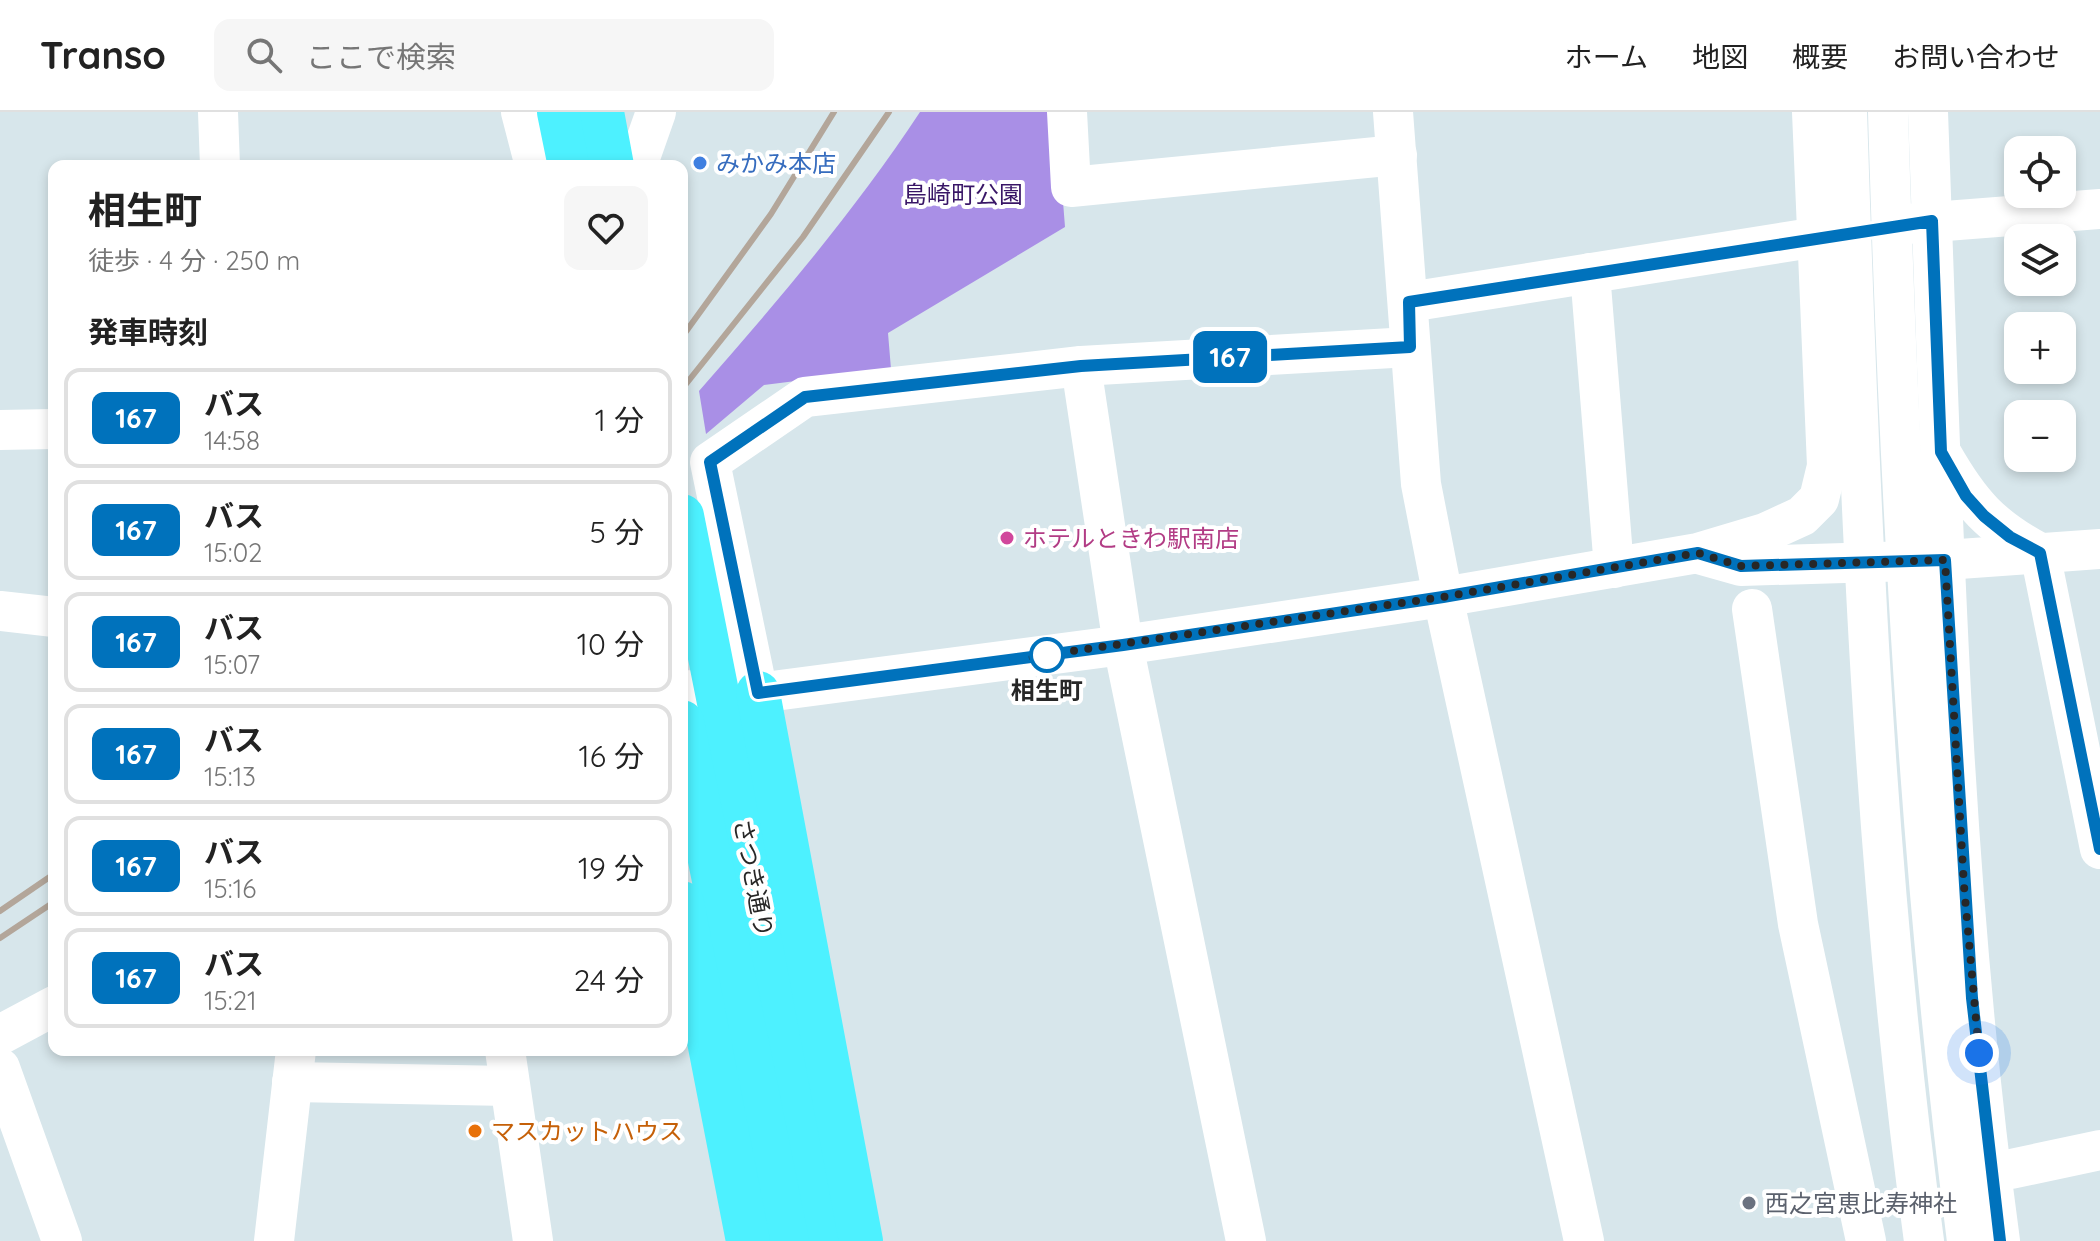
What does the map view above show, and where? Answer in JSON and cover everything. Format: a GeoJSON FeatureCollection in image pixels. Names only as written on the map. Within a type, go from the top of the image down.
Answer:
{"type":"FeatureCollection","features":[{"type":"Feature","properties":{"kind":"highway"},"geometry":{"type":"LineString","coordinates":[[559,112],[569,160]]}},
{"type":"Feature","properties":{"kind":"highway"},"geometry":{"type":"LineString","coordinates":[[602,112],[611,160]]}},
{"type":"Feature","properties":{"kind":"highway","name":"さつき通り"},"geometry":{"type":"LineString","coordinates":[[688,546],[826,1241]]}},
{"type":"Feature","properties":{"kind":"highway"},"geometry":{"type":"LineString","coordinates":[[758,693],[861,1241]]}},
{"type":"Feature","properties":{"kind":"highway","name":"さつき通り"},"geometry":{"type":"LineString","coordinates":[[688,752],[787,1241]]}},
{"type":"Feature","properties":{"kind":"highway"},"geometry":{"type":"LineString","coordinates":[[688,934],[748,1241]]}},
{"type":"Feature","properties":{"kind":"street"},"geometry":{"type":"LineString","coordinates":[[218,112],[220,160]]}},
{"type":"Feature","properties":{"kind":"street"},"geometry":{"type":"LineString","coordinates":[[521,112],[533,160]]}},
{"type":"Feature","properties":{"kind":"street"},"geometry":{"type":"LineString","coordinates":[[1067,112],[1071,187],[1397,155]]}},
{"type":"Feature","properties":{"kind":"street"},"geometry":{"type":"LineString","coordinates":[[1393,112],[1421,484],[1584,1241]]}},
{"type":"Feature","properties":{"kind":"street"},"geometry":{"type":"LineString","coordinates":[[688,690],[758,693],[1123,645],[1443,597],[1698,553],[1765,533],[1802,516],[1819,499],[1827,466],[1812,112]]}},
{"type":"Feature","properties":{"kind":"street"},"geometry":{"type":"LineString","coordinates":[[1847,112],[1863,550],[1881,834],[1924,1241]]}},
{"type":"Feature","properties":{"kind":"street"},"geometry":{"type":"LineString","coordinates":[[1888,112],[1909,634],[1933,942],[1967,1241]]}},
{"type":"Feature","properties":{"kind":"street"},"geometry":{"type":"LineString","coordinates":[[1928,112],[1945,560],[1964,886],[2000,1241]]}},
{"type":"Feature","properties":{"kind":"street"},"geometry":{"type":"LineString","coordinates":[[639,160],[651,117]]}},
{"type":"Feature","properties":{"kind":"street"},"geometry":{"type":"LineString","coordinates":[[1409,302],[1932,221],[2100,209]]}},
{"type":"Feature","properties":{"kind":"street"},"geometry":{"type":"LineString","coordinates":[[1590,273],[1614,568]]}},
{"type":"Feature","properties":{"kind":"street"},"geometry":{"type":"LineString","coordinates":[[758,693],[710,462],[805,397],[1081,366],[1410,347]]}},
{"type":"Feature","properties":{"kind":"street"},"geometry":{"type":"LineString","coordinates":[[1081,366],[1123,645],[1246,1241]]}},
{"type":"Feature","properties":{"kind":"street"},"geometry":{"type":"LineString","coordinates":[[0,430],[48,429]]}},
{"type":"Feature","properties":{"kind":"street"},"geometry":{"type":"LineString","coordinates":[[1941,452],[1966,496],[1984,516],[2010,537],[2040,553]]}},
{"type":"Feature","properties":{"kind":"street"},"geometry":{"type":"LineString","coordinates":[[1698,553],[1741,566],[1945,560],[2100,549]]}},
{"type":"Feature","properties":{"kind":"street"},"geometry":{"type":"LineString","coordinates":[[2040,553],[2100,849]]}},
{"type":"Feature","properties":{"kind":"street"},"geometry":{"type":"LineString","coordinates":[[1752,609],[1798,924],[1866,1241]]}},
{"type":"Feature","properties":{"kind":"street"},"geometry":{"type":"LineString","coordinates":[[0,611],[48,616]]}},
{"type":"Feature","properties":{"kind":"street"},"geometry":{"type":"LineString","coordinates":[[0,1035],[48,1009]]}},
{"type":"Feature","properties":{"kind":"street"},"geometry":{"type":"LineString","coordinates":[[274,1241],[294,1066],[507,1068],[533,1241]]}},
{"type":"Feature","properties":{"kind":"street"},"geometry":{"type":"LineString","coordinates":[[0,1068],[62,1241]]}},
{"type":"Feature","properties":{"kind":"street"},"geometry":{"type":"LineString","coordinates":[[2011,1169],[2100,1150]]}},
{"type":"Feature","properties":{"kind":"green space","name":"島崎町公園"},"geometry":{"type":"Polygon","coordinates":[[[920,112],[1056,112],[1065,227],[888,333],[891,369],[764,385],[706,434],[699,391],[814,255],[869,185],[920,112]]]}},
{"type":"Feature","properties":{"kind":"railway"},"geometry":{"type":"LineString","coordinates":[[688,329],[771,214],[834,112]]}},
{"type":"Feature","properties":{"kind":"railway"},"geometry":{"type":"LineString","coordinates":[[688,381],[803,237],[889,112]]}},
{"type":"Feature","properties":{"kind":"railway"},"geometry":{"type":"LineString","coordinates":[[0,911],[48,878]]}},
{"type":"Feature","properties":{"kind":"railway"},"geometry":{"type":"LineString","coordinates":[[0,938],[48,906]]}},
{"type":"Feature","properties":{"kind":"bus line","name":"167"},"geometry":{"type":"LineString","coordinates":[[2000,1241],[1972,998],[1945,560],[1741,566],[1698,553],[1443,597],[1123,645],[758,693],[710,462],[805,397],[1081,366],[1410,347],[1409,302],[1932,221],[1941,452],[1966,496],[1984,516],[2010,537],[2040,553],[2100,849]]}},
{"type":"Feature","properties":{"kind":"place","name":"みかみ本店"},"geometry":{"type":"Point","coordinates":[700,163]}},
{"type":"Feature","properties":{"kind":"place","name":"ホテルときわ駅南店"},"geometry":{"type":"Point","coordinates":[1007,538]}},
{"type":"Feature","properties":{"kind":"place","name":"相生町"},"geometry":{"type":"Point","coordinates":[1047,655]}},
{"type":"Feature","properties":{"kind":"place","name":"マスカットハウス"},"geometry":{"type":"Point","coordinates":[475,1131]}},
{"type":"Feature","properties":{"kind":"place","name":"西之宮恵比寿神社"},"geometry":{"type":"Point","coordinates":[1749,1203]}},
{"type":"Feature","properties":{"kind":"route"},"geometry":{"type":"LineString","coordinates":[[1047,655],[1032,657],[1443,597],[1698,553],[1741,566],[1945,560],[1964,886],[1979,1053]]}}]}
